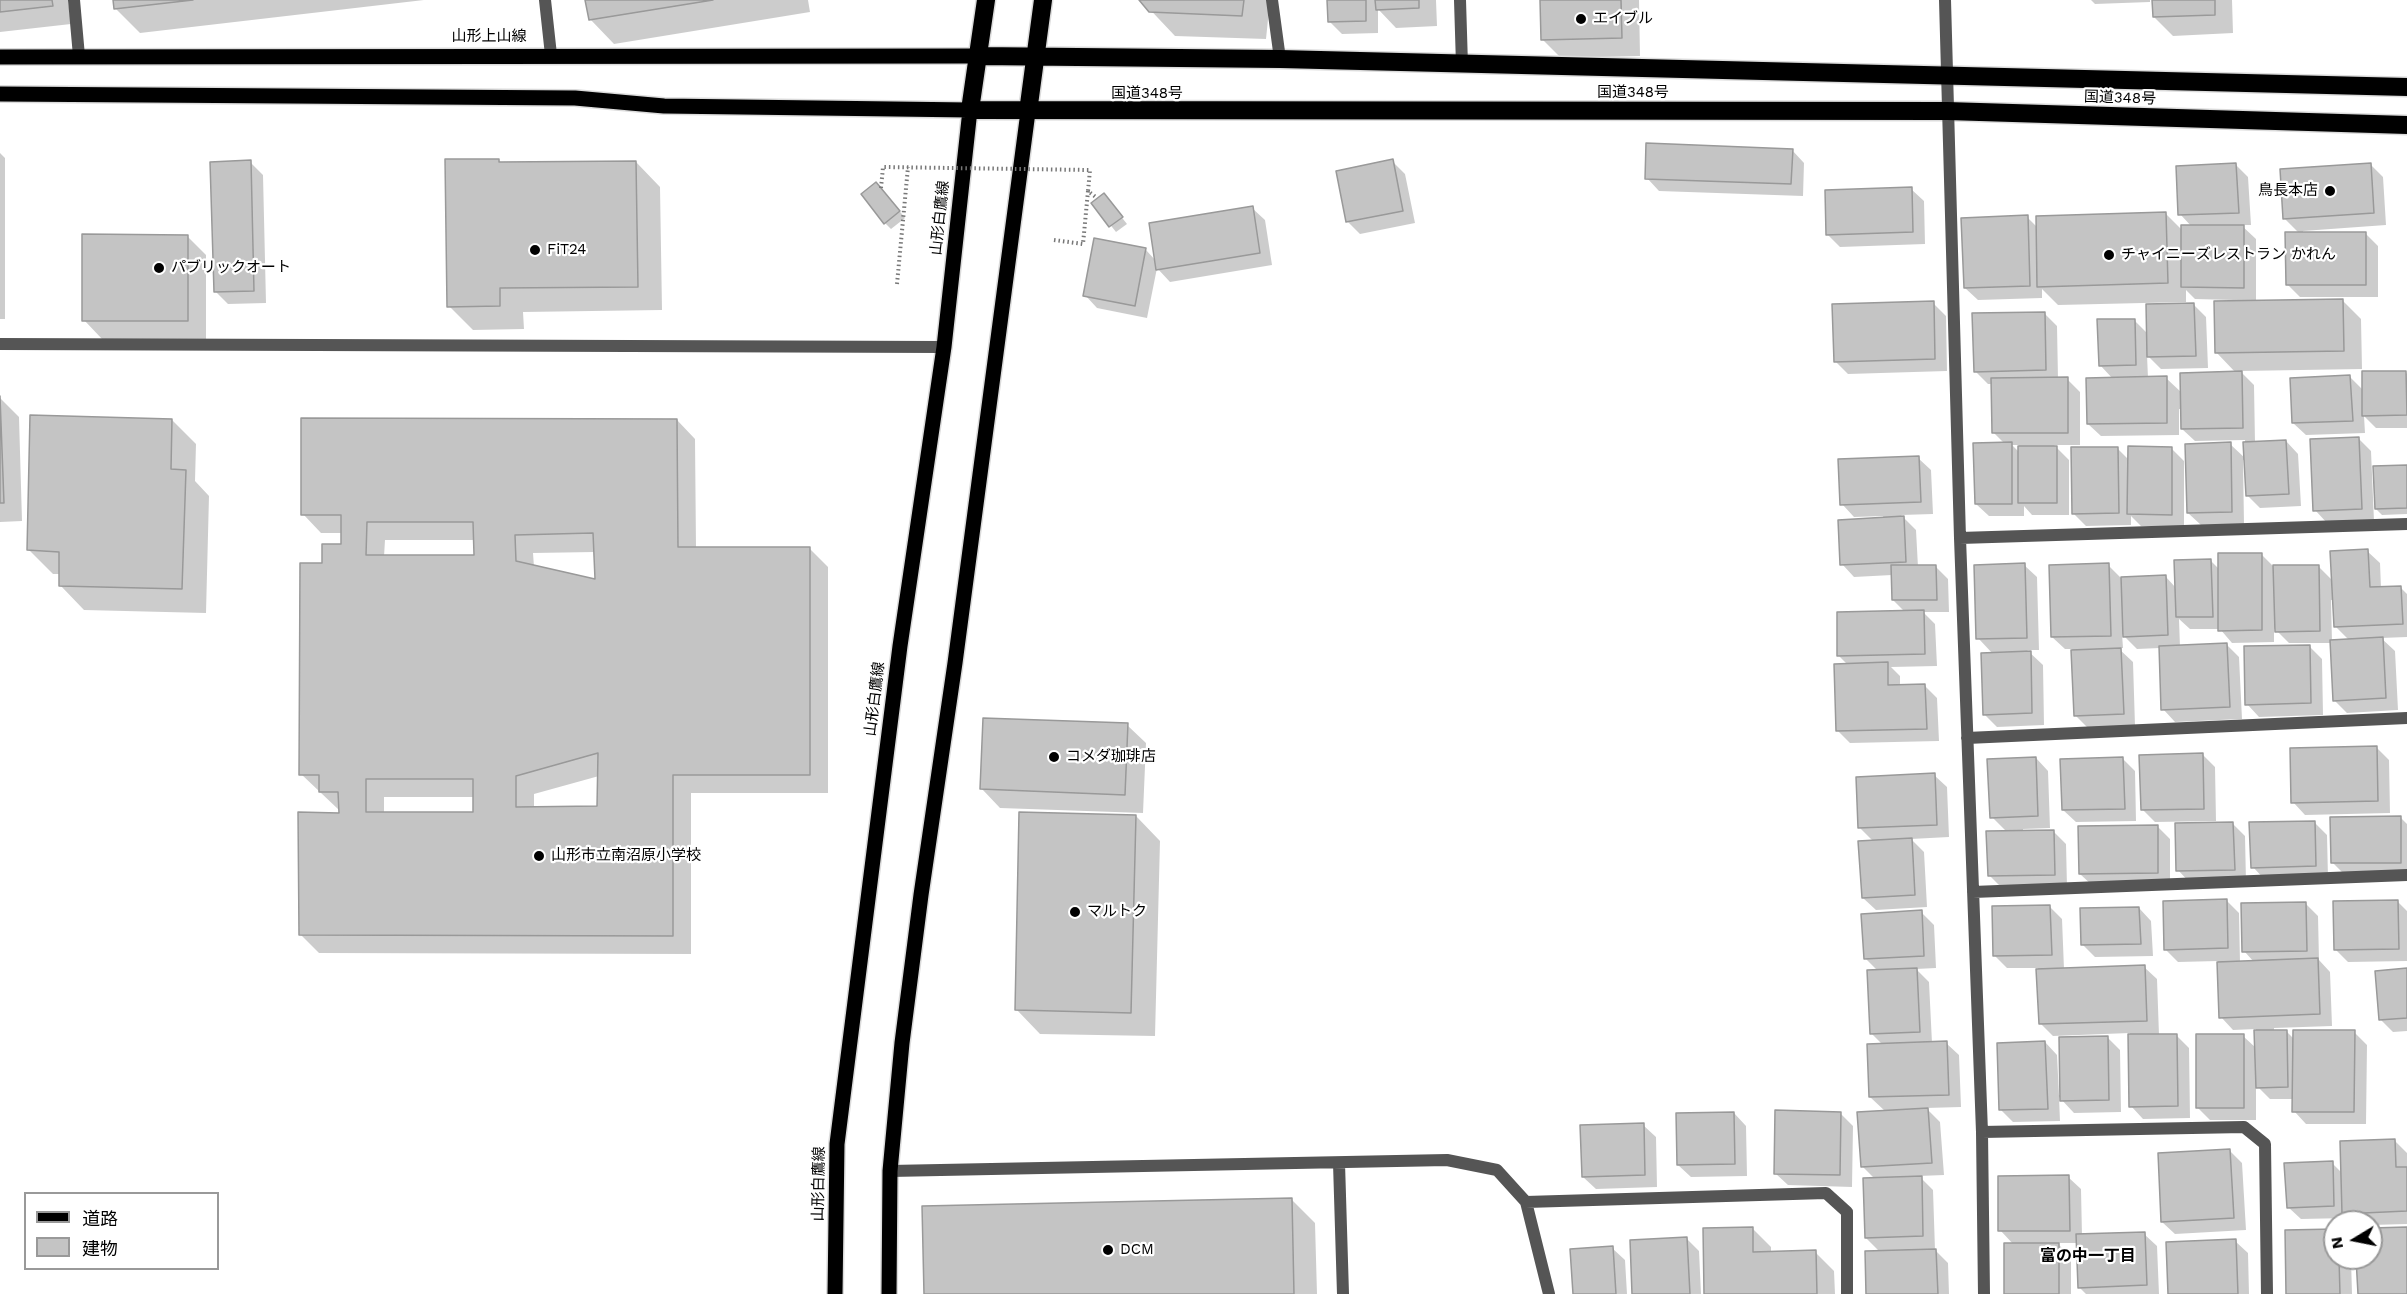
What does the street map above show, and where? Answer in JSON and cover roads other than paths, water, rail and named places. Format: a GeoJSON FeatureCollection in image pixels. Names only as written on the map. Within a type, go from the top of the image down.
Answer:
{"type":"FeatureCollection","features":[{"type":"Feature","properties":{"kind":"highway"},"geometry":{"type":"LineString","coordinates":[[970,110],[986,0]]}},
{"type":"Feature","properties":{"kind":"highway"},"geometry":{"type":"LineString","coordinates":[[1029,112],[1043,0]]}},
{"type":"Feature","properties":{"kind":"highway","name":"国道348号"},"geometry":{"type":"LineString","coordinates":[[977,56],[1280,59],[2407,87]]}},
{"type":"Feature","properties":{"kind":"highway","name":"国道348号"},"geometry":{"type":"LineString","coordinates":[[970,110],[1029,112],[1947,111],[2407,125]]}},
{"type":"Feature","properties":{"kind":"main road","name":"山形上山線"},"geometry":{"type":"LineString","coordinates":[[0,57],[977,56]]}},
{"type":"Feature","properties":{"kind":"main road"},"geometry":{"type":"LineString","coordinates":[[0,94],[575,98],[664,106],[970,110]]}},
{"type":"Feature","properties":{"kind":"main road","name":"山形白鷹線"},"geometry":{"type":"LineString","coordinates":[[835,1294],[837,1144],[900,646],[944,347],[970,110]]}},
{"type":"Feature","properties":{"kind":"main road"},"geometry":{"type":"LineString","coordinates":[[889,1294],[890,1171],[902,1043],[921,895],[956,663],[1029,112]]}},
{"type":"Feature","properties":{"kind":"lane"},"geometry":{"type":"LineString","coordinates":[[74,0],[80,56]]}},
{"type":"Feature","properties":{"kind":"lane"},"geometry":{"type":"LineString","coordinates":[[545,0],[551,55]]}},
{"type":"Feature","properties":{"kind":"lane"},"geometry":{"type":"LineString","coordinates":[[1272,0],[1280,59]]}},
{"type":"Feature","properties":{"kind":"lane"},"geometry":{"type":"LineString","coordinates":[[1460,0],[1462,65]]}},
{"type":"Feature","properties":{"kind":"lane"},"geometry":{"type":"LineString","coordinates":[[1945,0],[1960,538],[1982,1132],[1984,1294]]}},
{"type":"Feature","properties":{"kind":"lane"},"geometry":{"type":"LineString","coordinates":[[0,344],[944,347]]}},
{"type":"Feature","properties":{"kind":"lane"},"geometry":{"type":"LineString","coordinates":[[1960,538],[2407,524]]}},
{"type":"Feature","properties":{"kind":"lane"},"geometry":{"type":"LineString","coordinates":[[1967,738],[2407,718]]}},
{"type":"Feature","properties":{"kind":"lane"},"geometry":{"type":"LineString","coordinates":[[1973,892],[2407,875]]}},
{"type":"Feature","properties":{"kind":"lane"},"geometry":{"type":"LineString","coordinates":[[1982,1132],[2244,1127],[2265,1144],[2267,1294]]}},
{"type":"Feature","properties":{"kind":"lane"},"geometry":{"type":"LineString","coordinates":[[890,1171],[1447,1160],[1497,1170],[1526,1202],[1549,1294]]}},
{"type":"Feature","properties":{"kind":"lane"},"geometry":{"type":"LineString","coordinates":[[1339,1163],[1343,1294]]}},
{"type":"Feature","properties":{"kind":"lane"},"geometry":{"type":"LineString","coordinates":[[1526,1202],[1826,1193],[1847,1212],[1847,1294]]}},
{"type":"Feature","properties":{"kind":"place","name":"エイブル"},"geometry":{"type":"Point","coordinates":[1581,19]}},
{"type":"Feature","properties":{"kind":"place","name":"鳥長本店"},"geometry":{"type":"Point","coordinates":[2330,191]}},
{"type":"Feature","properties":{"kind":"place","name":"FiT24"},"geometry":{"type":"Point","coordinates":[535,250]}},
{"type":"Feature","properties":{"kind":"place","name":"チャイニーズレストラン かれん"},"geometry":{"type":"Point","coordinates":[2109,255]}},
{"type":"Feature","properties":{"kind":"place","name":"パブリックオート"},"geometry":{"type":"Point","coordinates":[159,268]}},
{"type":"Feature","properties":{"kind":"place","name":"コメダ珈琲店"},"geometry":{"type":"Point","coordinates":[1054,757]}},
{"type":"Feature","properties":{"kind":"place","name":"山形市立南沼原小学校"},"geometry":{"type":"Point","coordinates":[539,856]}},
{"type":"Feature","properties":{"kind":"place","name":"マルトク"},"geometry":{"type":"Point","coordinates":[1075,912]}},
{"type":"Feature","properties":{"kind":"place","name":"DCM"},"geometry":{"type":"Point","coordinates":[1108,1250]}},
{"type":"Feature","properties":{"kind":"district","name":"富の中一丁目"},"geometry":{"type":"Point","coordinates":[2088,1256]}}]}
